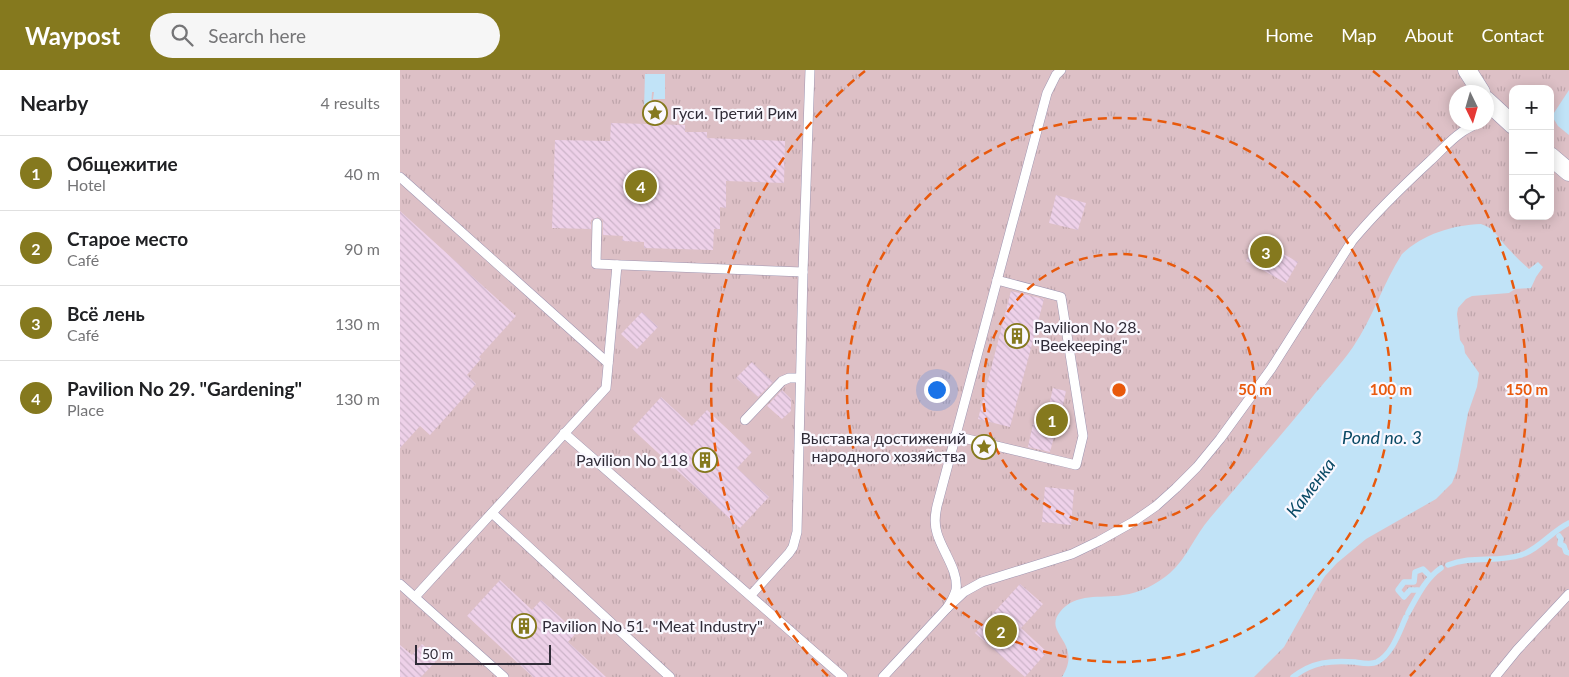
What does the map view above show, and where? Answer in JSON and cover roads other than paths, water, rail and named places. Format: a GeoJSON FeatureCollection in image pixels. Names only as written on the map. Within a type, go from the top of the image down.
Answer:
{"type":"FeatureCollection","features":[{"type":"Feature","properties":{"kind":"street"},"geometry":{"type":"LineString","coordinates":[[1467,70],[1477,85]]}},
{"type":"Feature","properties":{"kind":"street"},"geometry":{"type":"LineString","coordinates":[[1494,111],[1509,121]]}},
{"type":"Feature","properties":{"kind":"street"},"geometry":{"type":"LineString","coordinates":[[1554,159],[1569,172]]}},
{"type":"Feature","properties":{"kind":"lane"},"geometry":{"type":"LineString","coordinates":[[751,595],[789,553],[796,540],[810,70]]}},
{"type":"Feature","properties":{"kind":"lane"},"geometry":{"type":"LineString","coordinates":[[947,608],[954,598],[956,588],[955,577],[936,532],[935,514],[1047,93],[1056,75],[1061,70]]}},
{"type":"Feature","properties":{"kind":"lane"},"geometry":{"type":"LineString","coordinates":[[883,677],[964,592],[982,582],[1072,554],[1098,541],[1156,506],[1176,488],[1197,467],[1220,439],[1271,369],[1352,241],[1403,186],[1462,132],[1467,130]]}},
{"type":"Feature","properties":{"kind":"lane"},"geometry":{"type":"LineString","coordinates":[[400,177],[608,363]]}},
{"type":"Feature","properties":{"kind":"lane"},"geometry":{"type":"LineString","coordinates":[[597,223],[596,264],[803,272]]}},
{"type":"Feature","properties":{"kind":"lane"},"geometry":{"type":"LineString","coordinates":[[414,597],[606,388],[617,265]]}},
{"type":"Feature","properties":{"kind":"lane"},"geometry":{"type":"LineString","coordinates":[[955,436],[1076,465],[1083,436],[1061,296],[997,280]]}},
{"type":"Feature","properties":{"kind":"lane"},"geometry":{"type":"LineString","coordinates":[[745,420],[782,381],[789,378],[800,378]]}},
{"type":"Feature","properties":{"kind":"lane"},"geometry":{"type":"LineString","coordinates":[[564,433],[844,677]]}},
{"type":"Feature","properties":{"kind":"lane"},"geometry":{"type":"LineString","coordinates":[[492,513],[670,677]]}},
{"type":"Feature","properties":{"kind":"lane"},"geometry":{"type":"LineString","coordinates":[[400,584],[462,637],[504,677]]}},
{"type":"Feature","properties":{"kind":"lane"},"geometry":{"type":"LineString","coordinates":[[1495,677],[1517,650],[1569,594]]}},
{"type":"Feature","properties":{"kind":"water"},"geometry":{"type":"Polygon","coordinates":[[[645,74],[665,74],[665,99],[653,99],[654,92],[652,92],[651,109],[644,109],[645,74]]]}},
{"type":"Feature","properties":{"kind":"water"},"geometry":{"type":"Polygon","coordinates":[[[1569,90],[1569,135],[1558,126],[1554,119],[1554,113],[1569,90]]]}},
{"type":"Feature","properties":{"kind":"water","name":"Pond no. 3"},"geometry":{"type":"Polygon","coordinates":[[[1481,224],[1492,230],[1529,269],[1538,262],[1543,267],[1531,288],[1515,289],[1509,293],[1472,296],[1466,299],[1458,308],[1460,340],[1464,346],[1465,353],[1479,373],[1477,387],[1468,413],[1457,471],[1452,483],[1436,499],[1366,539],[1337,563],[1325,576],[1284,647],[1254,677],[1062,677],[1067,665],[1068,655],[1056,627],[1056,620],[1060,612],[1073,601],[1123,595],[1142,590],[1160,581],[1170,573],[1210,518],[1348,354],[1360,336],[1402,254],[1419,241],[1439,232],[1460,226],[1481,224]]]}},
{"type":"Feature","properties":{"kind":"waterway"},"geometry":{"type":"LineString","coordinates":[[1448,565],[1466,560],[1503,559],[1527,553],[1569,523]]}},
{"type":"Feature","properties":{"kind":"waterway"},"geometry":{"type":"LineString","coordinates":[[1559,536],[1561,539],[1560,544],[1569,553]]}},
{"type":"Feature","properties":{"kind":"waterway"},"geometry":{"type":"LineString","coordinates":[[1408,613],[1426,583],[1441,568]]}},
{"type":"Feature","properties":{"kind":"waterway"},"geometry":{"type":"LineString","coordinates":[[1418,590],[1410,590],[1404,597],[1398,590],[1404,582],[1414,582],[1415,572],[1423,569],[1429,575]]}},
{"type":"Feature","properties":{"kind":"waterway"},"geometry":{"type":"LineString","coordinates":[[1293,677],[1307,668],[1322,663],[1346,661],[1369,664],[1377,662],[1391,648],[1406,617]]}},
{"type":"Feature","properties":{"kind":"place","name":"Гуси. Третий Рим"},"geometry":{"type":"Point","coordinates":[655,113]}},
{"type":"Feature","properties":{"kind":"place","name":"Pavilion No 29. \"Gardening\""},"geometry":{"type":"Point","coordinates":[641,186]}},
{"type":"Feature","properties":{"kind":"place","name":"Всё лень"},"geometry":{"type":"Point","coordinates":[1266,252]}},
{"type":"Feature","properties":{"kind":"place","name":"Pavilion No 28. \"Beekeeping\""},"geometry":{"type":"Point","coordinates":[1017,336]}},
{"type":"Feature","properties":{"kind":"place","name":"Общежитие"},"geometry":{"type":"Point","coordinates":[1052,420]}},
{"type":"Feature","properties":{"kind":"place","name":"Выставка достижений народного хозяйства"},"geometry":{"type":"Point","coordinates":[984,447]}},
{"type":"Feature","properties":{"kind":"place","name":"Pavilion No 118"},"geometry":{"type":"Point","coordinates":[705,460]}},
{"type":"Feature","properties":{"kind":"place","name":"Pavilion No 51. \"Meat Industry\""},"geometry":{"type":"Point","coordinates":[524,626]}},
{"type":"Feature","properties":{"kind":"place","name":"Старое место"},"geometry":{"type":"Point","coordinates":[1001,631]}},
{"type":"Feature","properties":{"kind":"water label","name":"Каменка"},"geometry":{"type":"Point","coordinates":[1311,488]}}]}
